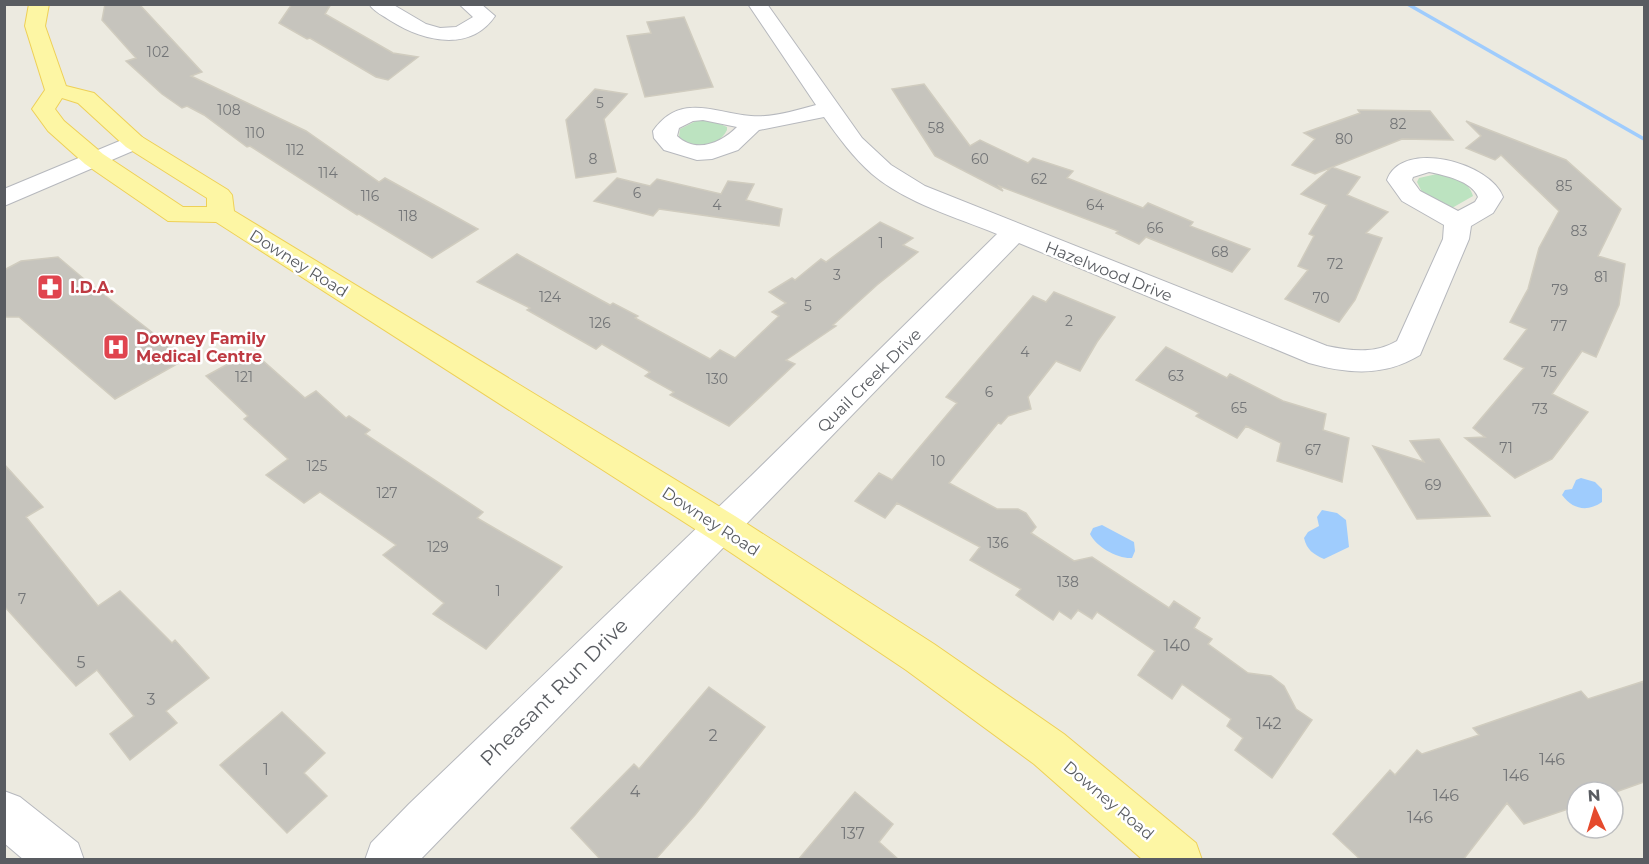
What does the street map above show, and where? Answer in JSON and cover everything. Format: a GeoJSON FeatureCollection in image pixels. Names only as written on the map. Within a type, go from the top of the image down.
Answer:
{"type":"FeatureCollection","features":[{"type":"Feature","properties":{"kind":"main road"},"geometry":{"type":"LineString","coordinates":[[39,4],[35,26],[56,90]]}},
{"type":"Feature","properties":{"kind":"main road"},"geometry":{"type":"LineString","coordinates":[[56,90],[86,98],[134,142],[219,195],[220,214],[177,215],[94,159],[56,126],[43,109],[56,90]]}},
{"type":"Feature","properties":{"kind":"main road","name":"Downey Road"},"geometry":{"type":"LineString","coordinates":[[220,214],[722,527],[920,657],[1049,749],[1179,860]]}},
{"type":"Feature","properties":{"kind":"street"},"geometry":{"type":"LineString","coordinates":[[378,4],[430,35],[450,36],[478,25],[485,16],[468,4]]}},
{"type":"Feature","properties":{"kind":"street","name":"Hazelwood Drive"},"geometry":{"type":"LineString","coordinates":[[758,4],[829,109],[854,142],[882,170],[916,191],[1320,355],[1347,361],[1372,362],[1395,358],[1409,348],[1455,239],[1458,222]]}},
{"type":"Feature","properties":{"kind":"street"},"geometry":{"type":"LineString","coordinates":[[753,123],[829,109]]}},
{"type":"Feature","properties":{"kind":"street"},"geometry":{"type":"LineString","coordinates":[[4,198],[134,142]]}},
{"type":"Feature","properties":{"kind":"street","name":"Quail Creek Drive"},"geometry":{"type":"LineString","coordinates":[[722,527],[1014,232]]}},
{"type":"Feature","properties":{"kind":"street","name":"Pheasant Run Drive"},"geometry":{"type":"LineString","coordinates":[[388,860],[441,803],[722,527]]}},
{"type":"Feature","properties":{"kind":"street"},"geometry":{"type":"LineString","coordinates":[[4,813],[61,860]]}},
{"type":"Feature","properties":{"kind":"green space"},"geometry":{"type":"Polygon","coordinates":[[[698,120],[713,121],[727,127],[727,130],[718,140],[705,145],[691,144],[679,137],[680,129],[698,120]]]}},
{"type":"Feature","properties":{"kind":"green space"},"geometry":{"type":"Polygon","coordinates":[[[1437,174],[1464,183],[1473,196],[1452,208],[1422,192],[1417,182],[1419,178],[1437,174]]]}},
{"type":"Feature","properties":{"kind":"water"},"geometry":{"type":"Polygon","coordinates":[[[1581,478],[1595,482],[1602,489],[1602,502],[1581,508],[1566,500],[1562,495],[1565,490],[1572,489],[1576,480],[1581,478]]]}},
{"type":"Feature","properties":{"kind":"water"},"geometry":{"type":"Polygon","coordinates":[[[1322,510],[1337,513],[1346,520],[1349,547],[1324,559],[1311,551],[1304,538],[1308,532],[1319,526],[1317,517],[1322,510]]]}},
{"type":"Feature","properties":{"kind":"water"},"geometry":{"type":"Polygon","coordinates":[[[1102,525],[1134,542],[1135,551],[1132,558],[1114,554],[1102,548],[1093,539],[1090,534],[1093,528],[1102,525]]]}},
{"type":"Feature","properties":{"kind":"building"},"geometry":{"type":"Polygon","coordinates":[[[105,4],[139,4],[202,72],[191,76],[306,131],[379,182],[385,178],[478,229],[432,258],[359,214],[357,215],[250,146],[247,147],[204,115],[187,106],[182,108],[162,94],[126,61],[136,58],[102,20],[105,4]]]}},
{"type":"Feature","properties":{"kind":"building"},"geometry":{"type":"Polygon","coordinates":[[[292,4],[331,4],[325,14],[393,53],[418,57],[388,80],[376,77],[310,38],[307,39],[279,23],[292,4]]]}},
{"type":"Feature","properties":{"kind":"building"},"geometry":{"type":"Polygon","coordinates":[[[684,17],[713,87],[645,97],[627,36],[651,33],[647,22],[684,17]]]}},
{"type":"Feature","properties":{"kind":"building"},"geometry":{"type":"Polygon","coordinates":[[[924,84],[970,146],[980,140],[1028,163],[1033,158],[1073,171],[1067,178],[1143,208],[1148,203],[1193,222],[1190,226],[1250,249],[1232,272],[1146,237],[1139,244],[1116,233],[1118,231],[999,186],[1003,191],[935,156],[892,89],[924,84]]]}},
{"type":"Feature","properties":{"kind":"building"},"geometry":{"type":"Polygon","coordinates":[[[595,89],[627,94],[604,119],[616,172],[576,178],[566,120],[595,89]]]}},
{"type":"Feature","properties":{"kind":"building"},"geometry":{"type":"Polygon","coordinates":[[[1358,110],[1430,111],[1453,140],[1402,139],[1315,174],[1292,165],[1315,139],[1304,133],[1360,113],[1358,110]]]}},
{"type":"Feature","properties":{"kind":"building"},"geometry":{"type":"Polygon","coordinates":[[[1466,121],[1566,160],[1621,209],[1598,256],[1625,264],[1619,305],[1596,357],[1582,351],[1552,394],[1588,412],[1552,459],[1515,478],[1465,438],[1485,437],[1473,428],[1524,368],[1504,359],[1527,329],[1510,322],[1528,289],[1539,248],[1559,211],[1501,155],[1495,160],[1466,148],[1481,136],[1466,121]]]}},
{"type":"Feature","properties":{"kind":"building"},"geometry":{"type":"Polygon","coordinates":[[[1332,167],[1360,177],[1347,195],[1388,212],[1366,233],[1382,238],[1355,300],[1339,322],[1285,299],[1308,270],[1298,266],[1314,236],[1309,234],[1327,205],[1301,194],[1332,167]]]}},
{"type":"Feature","properties":{"kind":"building"},"geometry":{"type":"Polygon","coordinates":[[[617,178],[650,186],[657,179],[721,194],[728,181],[754,184],[746,200],[782,209],[779,226],[659,209],[653,216],[594,201],[617,178]]]}},
{"type":"Feature","properties":{"kind":"building"},"geometry":{"type":"Polygon","coordinates":[[[880,222],[913,238],[903,245],[918,252],[833,325],[836,326],[786,360],[795,364],[729,426],[670,395],[674,392],[645,376],[650,372],[602,344],[596,349],[527,310],[530,308],[477,282],[517,254],[610,305],[613,303],[638,316],[635,318],[710,359],[720,350],[735,358],[779,316],[772,312],[786,303],[769,292],[792,278],[795,280],[821,259],[826,262],[880,222]]]}},
{"type":"Feature","properties":{"kind":"building"},"geometry":{"type":"Polygon","coordinates":[[[58,257],[186,359],[115,399],[19,317],[4,317],[4,270],[21,261],[58,257]]]}},
{"type":"Feature","properties":{"kind":"building"},"geometry":{"type":"Polygon","coordinates":[[[1054,292],[1115,317],[1080,371],[1056,361],[1028,397],[1031,409],[1008,416],[1001,424],[998,423],[949,483],[997,509],[1018,509],[1026,513],[1036,527],[1031,533],[1074,561],[1092,557],[1169,608],[1174,601],[1200,618],[1194,628],[1212,639],[1208,644],[1248,673],[1271,676],[1284,686],[1296,709],[1312,720],[1272,778],[1235,750],[1243,738],[1227,726],[1231,719],[1182,684],[1172,699],[1138,675],[1155,651],[1097,612],[1092,619],[1078,610],[1071,619],[1059,611],[1053,620],[1016,595],[1021,589],[970,560],[980,547],[897,503],[885,518],[855,501],[879,473],[892,480],[957,403],[946,397],[1033,296],[1046,302],[1054,292]]]}},
{"type":"Feature","properties":{"kind":"building"},"geometry":{"type":"Polygon","coordinates":[[[1166,347],[1227,378],[1230,374],[1283,401],[1326,414],[1323,430],[1349,438],[1342,482],[1277,461],[1281,443],[1246,426],[1237,438],[1196,416],[1199,413],[1136,380],[1166,347]]]}},
{"type":"Feature","properties":{"kind":"building"},"geometry":{"type":"Polygon","coordinates":[[[252,351],[305,398],[316,391],[346,418],[349,416],[370,430],[365,434],[483,512],[477,518],[562,567],[486,649],[433,614],[444,603],[383,555],[396,545],[320,492],[304,503],[266,475],[288,459],[244,419],[248,416],[206,376],[252,351]]]}},
{"type":"Feature","properties":{"kind":"building"},"geometry":{"type":"Polygon","coordinates":[[[1439,439],[1490,516],[1417,519],[1373,446],[1424,462],[1410,441],[1439,439]]]}},
{"type":"Feature","properties":{"kind":"building"},"geometry":{"type":"Polygon","coordinates":[[[4,464],[43,507],[26,517],[98,606],[120,591],[172,643],[175,640],[209,678],[166,711],[177,723],[130,760],[110,734],[134,716],[97,670],[76,686],[4,606],[4,464]]]}},
{"type":"Feature","properties":{"kind":"building"},"geometry":{"type":"Polygon","coordinates":[[[1644,681],[1644,782],[1625,789],[1625,780],[1565,780],[1565,810],[1524,824],[1507,803],[1463,860],[1361,860],[1333,834],[1390,770],[1395,775],[1417,750],[1422,754],[1479,735],[1473,728],[1581,691],[1588,699],[1644,681]]]}},
{"type":"Feature","properties":{"kind":"building"},"geometry":{"type":"Polygon","coordinates":[[[709,687],[765,727],[695,815],[655,860],[601,860],[571,828],[634,764],[639,769],[709,687]]]}},
{"type":"Feature","properties":{"kind":"building"},"geometry":{"type":"Polygon","coordinates":[[[282,712],[325,753],[304,773],[327,796],[287,833],[220,765],[282,712]]]}},
{"type":"Feature","properties":{"kind":"building"},"geometry":{"type":"Polygon","coordinates":[[[855,792],[893,824],[879,842],[899,860],[798,860],[855,792]]]}},
{"type":"Feature","properties":{"kind":"waterway"},"geometry":{"type":"LineString","coordinates":[[1406,4],[1644,139]]}},
{"type":"Feature","properties":{"kind":"place","name":"I.D.A."},"geometry":{"type":"Point","coordinates":[50,287]}},
{"type":"Feature","properties":{"kind":"place","name":"Downey Family Medical Centre"},"geometry":{"type":"Point","coordinates":[116,347]}}]}
